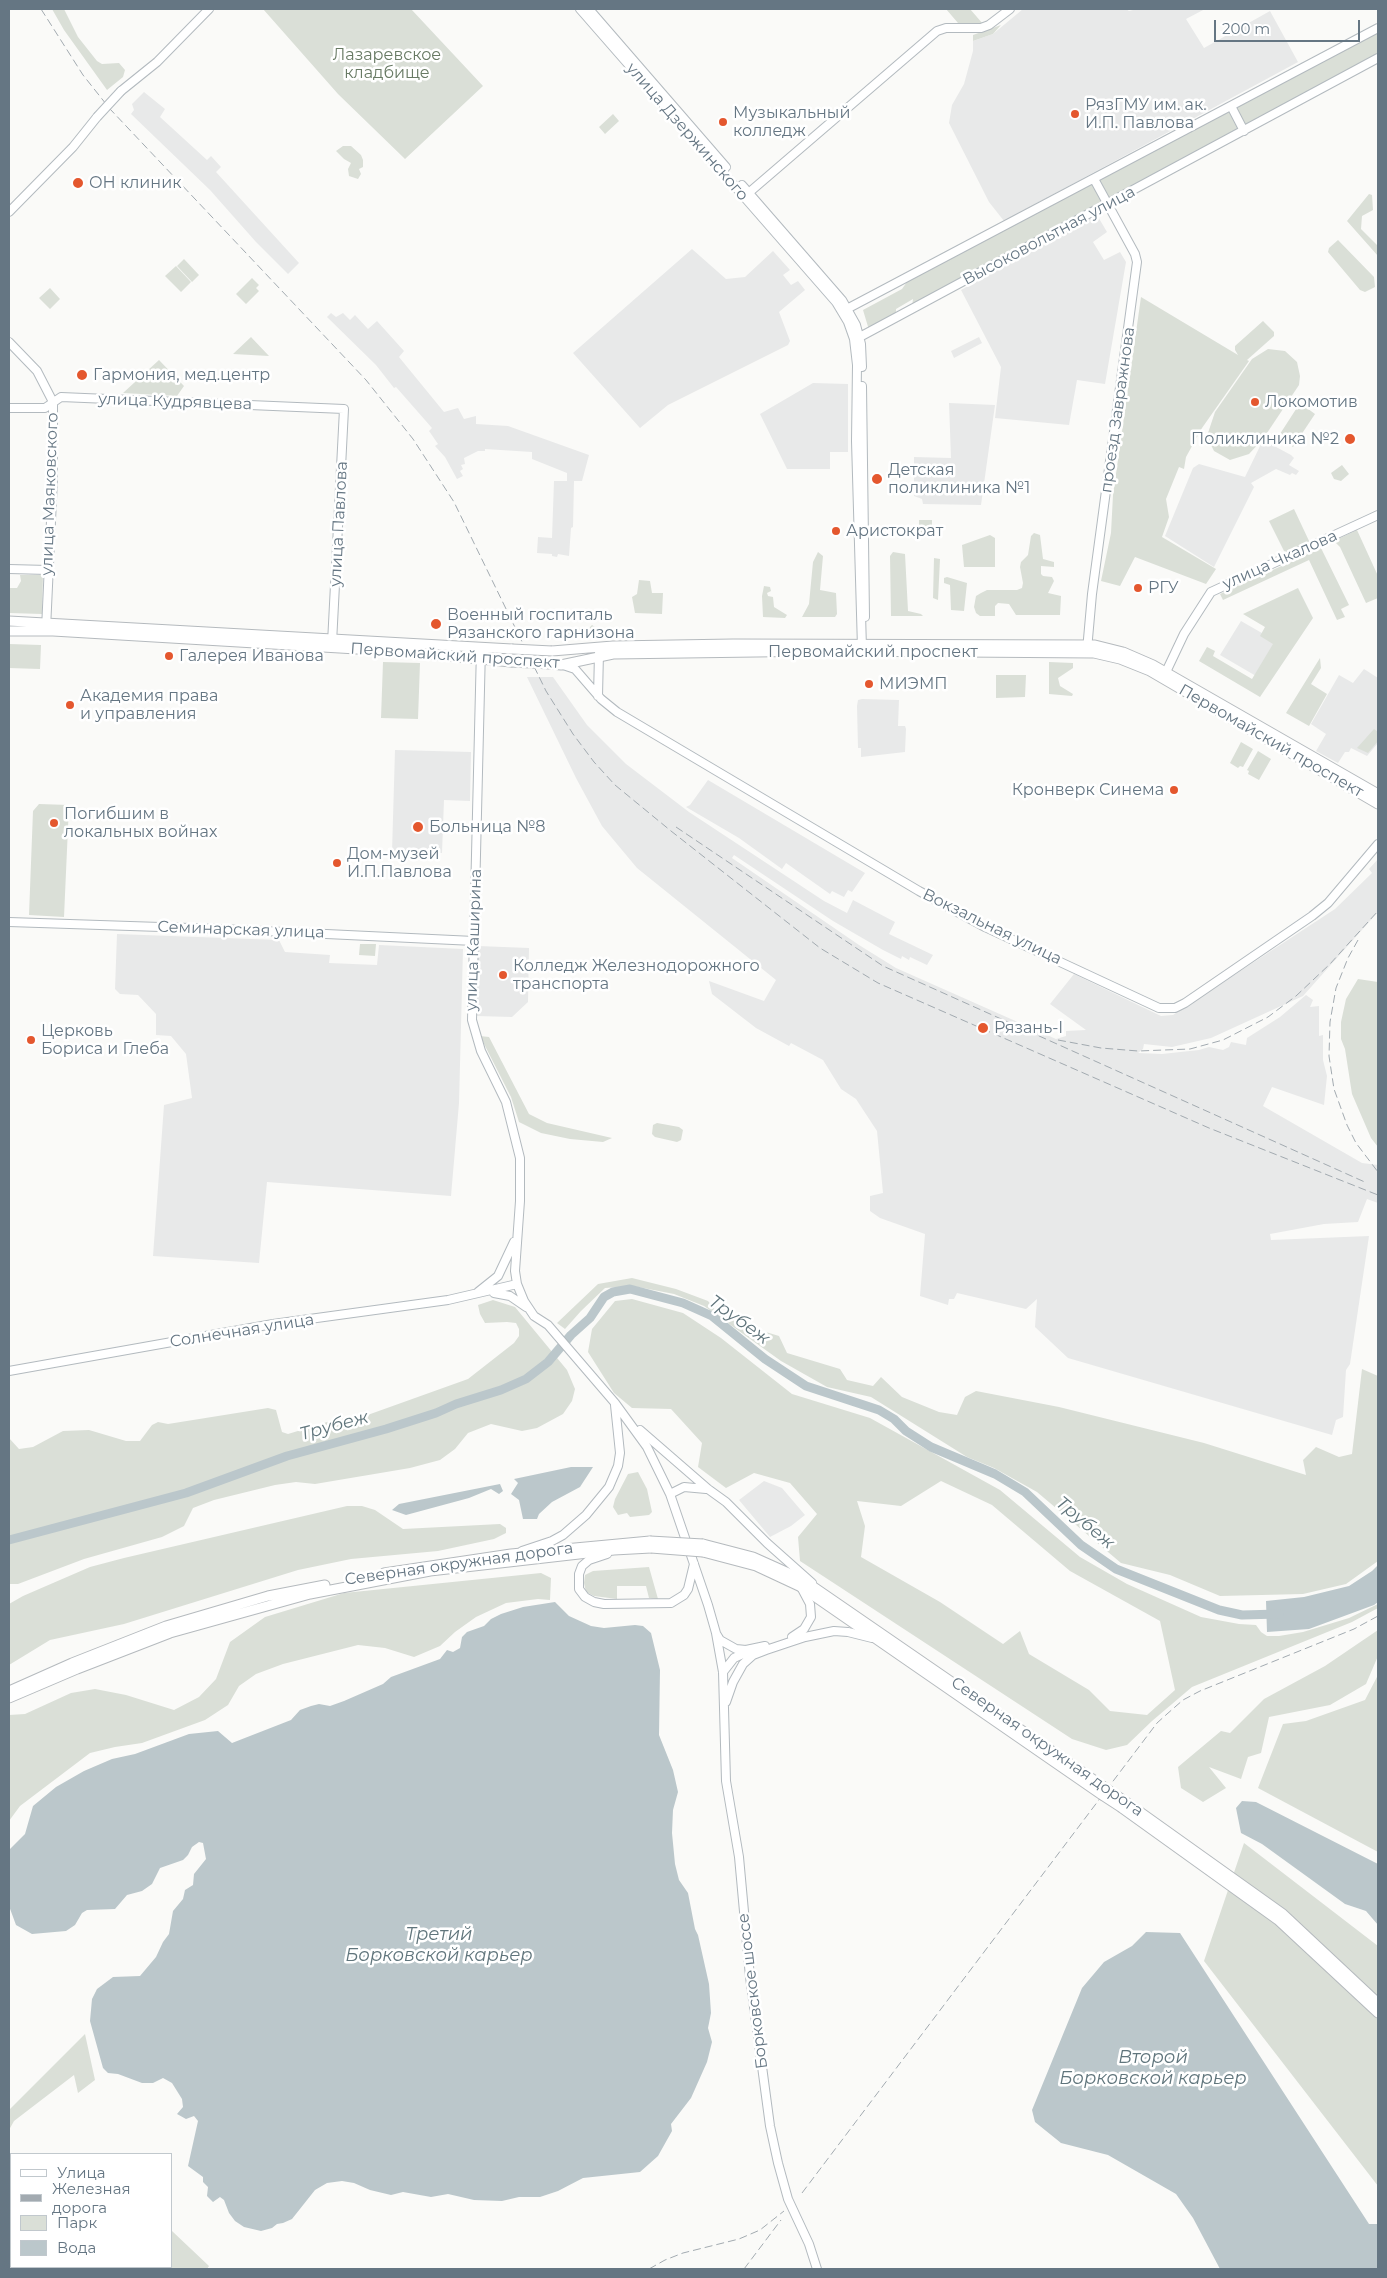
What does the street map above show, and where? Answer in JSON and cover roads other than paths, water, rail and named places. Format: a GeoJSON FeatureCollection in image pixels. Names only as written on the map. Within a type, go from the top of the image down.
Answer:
{"type":"FeatureCollection","features":[{"type":"Feature","properties":{"kind":"main road"},"geometry":{"type":"LineString","coordinates":[[9,212],[73,147],[121,91],[157,62],[209,9]]}},
{"type":"Feature","properties":{"kind":"main road","name":"улица Дзержинского"},"geometry":{"type":"LineString","coordinates":[[580,9],[592,12],[674,114],[853,317],[857,338],[863,648]]}},
{"type":"Feature","properties":{"kind":"main road"},"geometry":{"type":"LineString","coordinates":[[746,195],[937,31],[946,28],[981,28],[989,25],[1010,9]]}},
{"type":"Feature","properties":{"kind":"main road","name":"Высоковольтная улица"},"geometry":{"type":"LineString","coordinates":[[845,310],[1378,28]]}},
{"type":"Feature","properties":{"kind":"main road","name":"Высоковольтная улица"},"geometry":{"type":"LineString","coordinates":[[857,338],[1378,58]]}},
{"type":"Feature","properties":{"kind":"main road"},"geometry":{"type":"LineString","coordinates":[[1231,106],[1244,131]]}},
{"type":"Feature","properties":{"kind":"main road","name":"проезд Завражнова"},"geometry":{"type":"LineString","coordinates":[[1087,648],[1137,262],[1135,254],[1094,178]]}},
{"type":"Feature","properties":{"kind":"main road","name":"улица Маяковского"},"geometry":{"type":"LineString","coordinates":[[9,342],[37,371],[53,402],[54,472],[46,627]]}},
{"type":"Feature","properties":{"kind":"main road","name":"улица Кудрявцева"},"geometry":{"type":"LineString","coordinates":[[9,408],[45,408],[61,397],[344,410]]}},
{"type":"Feature","properties":{"kind":"main road","name":"улица Павлова"},"geometry":{"type":"LineString","coordinates":[[332,643],[338,560],[344,410]]}},
{"type":"Feature","properties":{"kind":"main road","name":"улица Чкалова"},"geometry":{"type":"LineString","coordinates":[[1166,672],[1184,634],[1211,592],[1378,514]]}},
{"type":"Feature","properties":{"kind":"main road"},"geometry":{"type":"LineString","coordinates":[[9,569],[48,570]]}},
{"type":"Feature","properties":{"kind":"main road","name":"Первомайский проспект"},"geometry":{"type":"LineString","coordinates":[[9,621],[46,627],[332,643],[599,652]]}},
{"type":"Feature","properties":{"kind":"main road","name":"Первомайский проспект"},"geometry":{"type":"LineString","coordinates":[[9,631],[46,627]]}},
{"type":"Feature","properties":{"kind":"main road","name":"Первомайский проспект"},"geometry":{"type":"LineString","coordinates":[[332,643],[511,662],[556,664],[586,660],[613,646],[733,644],[863,648],[1087,648],[1123,652],[1166,672],[1378,794]]}},
{"type":"Feature","properties":{"kind":"main road","name":"улица Каширина"},"geometry":{"type":"LineString","coordinates":[[481,648],[472,1020],[482,1051],[506,1102],[520,1158],[522,1170],[515,1271],[517,1284]]}},
{"type":"Feature","properties":{"kind":"main road","name":"Первомайский проспект"},"geometry":{"type":"LineString","coordinates":[[1087,648],[1150,671],[1378,804]]}},
{"type":"Feature","properties":{"kind":"main road"},"geometry":{"type":"LineString","coordinates":[[598,696],[599,652]]}},
{"type":"Feature","properties":{"kind":"main road"},"geometry":{"type":"LineString","coordinates":[[586,660],[583,667],[585,680],[593,684],[598,680]]}},
{"type":"Feature","properties":{"kind":"main road","name":"Вокзальная улица"},"geometry":{"type":"LineString","coordinates":[[556,664],[575,669],[598,696],[617,712],[919,891],[985,927],[1159,1008],[1174,1008],[1185,1003],[1312,916],[1328,903],[1378,844]]}},
{"type":"Feature","properties":{"kind":"main road","name":"Вокзальная улица"},"geometry":{"type":"LineString","coordinates":[[1372,850],[1378,839]]}},
{"type":"Feature","properties":{"kind":"main road","name":"Семинарская улица"},"geometry":{"type":"LineString","coordinates":[[9,922],[221,929],[474,941]]}},
{"type":"Feature","properties":{"kind":"main road","name":"Солнечная улица"},"geometry":{"type":"LineString","coordinates":[[475,1295],[498,1276],[517,1233]]}},
{"type":"Feature","properties":{"kind":"main road"},"geometry":{"type":"LineString","coordinates":[[517,1284],[534,1316]]}},
{"type":"Feature","properties":{"kind":"main road","name":"Солнечная улица"},"geometry":{"type":"LineString","coordinates":[[9,1371],[273,1324],[448,1300],[517,1284]]}},
{"type":"Feature","properties":{"kind":"main road"},"geometry":{"type":"LineString","coordinates":[[485,1292],[503,1293],[510,1296],[548,1325],[615,1403],[647,1447],[670,1494],[716,1633],[723,1672],[725,1706]]}},
{"type":"Feature","properties":{"kind":"main road"},"geometry":{"type":"LineString","coordinates":[[511,1554],[552,1541],[564,1535],[600,1500],[614,1476],[620,1453],[615,1403]]}},
{"type":"Feature","properties":{"kind":"main road"},"geometry":{"type":"LineString","coordinates":[[632,1424],[726,1502],[767,1543],[802,1572],[818,1589]]}},
{"type":"Feature","properties":{"kind":"main road"},"geometry":{"type":"LineString","coordinates":[[670,1494],[684,1487],[708,1489]]}},
{"type":"Feature","properties":{"kind":"main road"},"geometry":{"type":"LineString","coordinates":[[9,1698],[170,1633],[310,1594],[430,1571],[650,1545]]}},
{"type":"Feature","properties":{"kind":"main road","name":"Северная окружная дорога"},"geometry":{"type":"LineString","coordinates":[[9,1691],[72,1663],[166,1626],[268,1596],[401,1570],[511,1554],[650,1545],[703,1548],[733,1551],[761,1560],[786,1570],[818,1589],[1104,1792]]}},
{"type":"Feature","properties":{"kind":"main road","name":"Северная окружная дорога"},"geometry":{"type":"LineString","coordinates":[[703,1548],[756,1566],[801,1587],[886,1644],[1283,1914],[1378,2003]]}},
{"type":"Feature","properties":{"kind":"main road"},"geometry":{"type":"LineString","coordinates":[[626,1549],[596,1557],[582,1566],[578,1582],[585,1597],[594,1602],[604,1604],[671,1602],[684,1595],[688,1589],[694,1564]]}},
{"type":"Feature","properties":{"kind":"main road"},"geometry":{"type":"LineString","coordinates":[[723,1672],[734,1658],[800,1634],[811,1617],[810,1604],[801,1587]]}},
{"type":"Feature","properties":{"kind":"main road"},"geometry":{"type":"LineString","coordinates":[[725,1706],[733,1682],[743,1664],[753,1655],[805,1637],[834,1631],[863,1635],[886,1644]]}},
{"type":"Feature","properties":{"kind":"main road"},"geometry":{"type":"LineString","coordinates":[[716,1633],[720,1640],[736,1649],[756,1649]]}},
{"type":"Feature","properties":{"kind":"main road","name":"Борковское шоссе"},"geometry":{"type":"LineString","coordinates":[[725,1706],[726,1781],[739,1857],[750,1977],[770,2126],[788,2199],[809,2244],[817,2269]]}},
{"type":"Feature","properties":{"kind":"main road","name":"Северная окружная дорога"},"geometry":{"type":"LineString","coordinates":[[1124,1805],[1278,1920],[1378,2013]]}},
{"type":"Feature","properties":{"kind":"water"},"geometry":{"type":"Polygon","coordinates":[[[571,1467],[593,1467],[580,1487],[552,1502],[539,1514],[537,1519],[523,1519],[519,1500],[511,1494],[518,1483],[514,1479],[571,1467]]]}},
{"type":"Feature","properties":{"kind":"water"},"geometry":{"type":"Polygon","coordinates":[[[500,1484],[503,1491],[499,1494],[491,1489],[469,1498],[406,1515],[392,1510],[399,1504],[500,1484]]]}},
{"type":"Feature","properties":{"kind":"water"},"geometry":{"type":"Polygon","coordinates":[[[1378,1565],[1378,1602],[1374,1605],[1309,1629],[1267,1632],[1266,1601],[1304,1597],[1349,1586],[1378,1565]]]}},
{"type":"Feature","properties":{"kind":"water","name":"Третий Борковской карьер"},"geometry":{"type":"Polygon","coordinates":[[[555,1602],[569,1616],[591,1626],[604,1628],[635,1625],[643,1626],[651,1633],[660,1670],[659,1735],[673,1770],[678,1792],[673,1810],[672,1833],[675,1864],[679,1880],[688,1893],[709,1984],[711,2013],[708,2028],[712,2042],[707,2062],[691,2098],[671,2124],[672,2131],[658,2156],[640,2172],[583,2178],[558,2191],[540,2197],[519,2197],[502,2201],[474,2200],[448,2194],[431,2197],[403,2192],[391,2195],[370,2190],[354,2183],[342,2181],[327,2183],[315,2190],[292,2219],[261,2231],[244,2227],[235,2221],[229,2213],[224,2200],[220,2197],[213,2202],[207,2196],[208,2187],[203,2182],[203,2177],[188,2166],[198,2121],[194,2116],[186,2119],[177,2114],[183,2107],[182,2099],[172,2083],[163,2078],[153,2083],[142,2083],[118,2074],[108,2073],[103,2068],[90,2021],[92,1999],[97,1989],[113,1977],[140,1976],[156,1957],[169,1934],[173,1911],[183,1899],[185,1890],[193,1885],[194,1874],[206,1859],[203,1843],[199,1842],[192,1847],[183,1860],[160,1868],[152,1884],[142,1891],[127,1895],[115,1909],[87,1910],[82,1913],[75,1925],[66,1931],[32,1934],[16,1925],[9,1906],[9,1850],[25,1834],[33,1806],[56,1787],[84,1771],[112,1759],[135,1754],[189,1734],[218,1731],[232,1743],[291,1720],[300,1710],[319,1704],[330,1706],[344,1701],[383,1684],[391,1677],[440,1659],[447,1650],[453,1652],[460,1648],[462,1637],[467,1632],[484,1626],[491,1619],[501,1614],[523,1607],[555,1602]]]}},
{"type":"Feature","properties":{"kind":"water"},"geometry":{"type":"Polygon","coordinates":[[[1242,1801],[1256,1802],[1378,1864],[1378,1925],[1366,1911],[1345,1904],[1262,1844],[1241,1833],[1236,1808],[1242,1801]]]}},
{"type":"Feature","properties":{"kind":"water","name":"Второй Борковской карьер"},"geometry":{"type":"Polygon","coordinates":[[[1146,1932],[1180,1933],[1369,2224],[1378,2224],[1378,2269],[1220,2269],[1193,2218],[1176,2194],[1108,2155],[1061,2143],[1035,2122],[1032,2110],[1082,1988],[1104,1962],[1132,1946],[1146,1932]]]}},
{"type":"Feature","properties":{"kind":"waterway","name":"Трубеж"},"geometry":{"type":"LineString","coordinates":[[9,1540],[186,1493],[287,1456],[386,1429],[501,1390],[526,1379],[548,1362],[571,1335],[590,1318],[604,1297],[613,1292],[630,1289],[683,1303],[712,1316],[765,1359],[806,1386],[879,1410],[931,1447],[995,1474],[1025,1492],[1081,1545],[1116,1569],[1219,1610],[1242,1615],[1279,1614]]}},
{"type":"Feature","properties":{"kind":"railway"},"geometry":{"type":"LineString","coordinates":[[41,9],[83,75],[110,109],[366,380],[413,439],[454,502],[546,691],[573,734],[594,762],[615,785],[820,948],[878,983],[1209,1128],[1378,1195]]}},
{"type":"Feature","properties":{"kind":"railway"},"geometry":{"type":"LineString","coordinates":[[676,827],[883,966],[1367,1183]]}},
{"type":"Feature","properties":{"kind":"railway"},"geometry":{"type":"LineString","coordinates":[[1058,1040],[1101,1048],[1138,1051],[1190,1049],[1223,1040],[1268,1017],[1296,996],[1330,964],[1378,911]]}},
{"type":"Feature","properties":{"kind":"railway"},"geometry":{"type":"LineString","coordinates":[[1358,940],[1348,958],[1336,988],[1330,1022],[1329,1056],[1334,1089],[1347,1125],[1356,1143],[1378,1172]]}},
{"type":"Feature","properties":{"kind":"railway"},"geometry":{"type":"LineString","coordinates":[[802,2193],[1157,1723],[1183,1700],[1200,1691],[1354,1629],[1378,1616]]}},
{"type":"Feature","properties":{"kind":"railway"},"geometry":{"type":"LineString","coordinates":[[649,2269],[683,2253],[739,2239],[760,2230],[784,2211]]}},
{"type":"Feature","properties":{"kind":"railway"},"geometry":{"type":"LineString","coordinates":[[744,2269],[781,2220]]}},
{"type":"Feature","properties":{"kind":"place","name":"РязГМУ им. ак. И.П. Павлова"},"geometry":{"type":"Point","coordinates":[1075,114]}},
{"type":"Feature","properties":{"kind":"place","name":"Музыкальный колледж"},"geometry":{"type":"Point","coordinates":[723,122]}},
{"type":"Feature","properties":{"kind":"place","name":"ОН клиник"},"geometry":{"type":"Point","coordinates":[78,183]}},
{"type":"Feature","properties":{"kind":"place","name":"Гармония, мед.центр"},"geometry":{"type":"Point","coordinates":[82,375]}},
{"type":"Feature","properties":{"kind":"place","name":"Локомотив"},"geometry":{"type":"Point","coordinates":[1255,402]}},
{"type":"Feature","properties":{"kind":"place","name":"Поликлиника №2"},"geometry":{"type":"Point","coordinates":[1350,439]}},
{"type":"Feature","properties":{"kind":"place","name":"Детская поликлиника №1"},"geometry":{"type":"Point","coordinates":[877,479]}},
{"type":"Feature","properties":{"kind":"place","name":"Аристократ"},"geometry":{"type":"Point","coordinates":[836,531]}},
{"type":"Feature","properties":{"kind":"place","name":"РГУ"},"geometry":{"type":"Point","coordinates":[1138,588]}},
{"type":"Feature","properties":{"kind":"place","name":"Военный госпиталь Рязанского гарнизона"},"geometry":{"type":"Point","coordinates":[436,624]}},
{"type":"Feature","properties":{"kind":"place","name":"Галерея Иванова"},"geometry":{"type":"Point","coordinates":[169,656]}},
{"type":"Feature","properties":{"kind":"place","name":"МИЭМП"},"geometry":{"type":"Point","coordinates":[869,684]}},
{"type":"Feature","properties":{"kind":"place","name":"Академия права и управления"},"geometry":{"type":"Point","coordinates":[70,705]}},
{"type":"Feature","properties":{"kind":"place","name":"Кронверк Синема"},"geometry":{"type":"Point","coordinates":[1174,790]}},
{"type":"Feature","properties":{"kind":"place","name":"Погибшим в локальных войнах"},"geometry":{"type":"Point","coordinates":[54,823]}},
{"type":"Feature","properties":{"kind":"place","name":"Больница №8"},"geometry":{"type":"Point","coordinates":[418,827]}},
{"type":"Feature","properties":{"kind":"place","name":"Дом-музей И.П.Павлова"},"geometry":{"type":"Point","coordinates":[337,863]}},
{"type":"Feature","properties":{"kind":"place","name":"Колледж Железнодорожного транспорта"},"geometry":{"type":"Point","coordinates":[503,975]}},
{"type":"Feature","properties":{"kind":"place","name":"Рязань-I"},"geometry":{"type":"Point","coordinates":[983,1028]}},
{"type":"Feature","properties":{"kind":"place","name":"Церковь Бориса и Глеба"},"geometry":{"type":"Point","coordinates":[31,1040]}},
{"type":"Feature","properties":{"kind":"park label","name":"Лазаревское кладбище"},"geometry":{"type":"Point","coordinates":[387,64]}}]}
